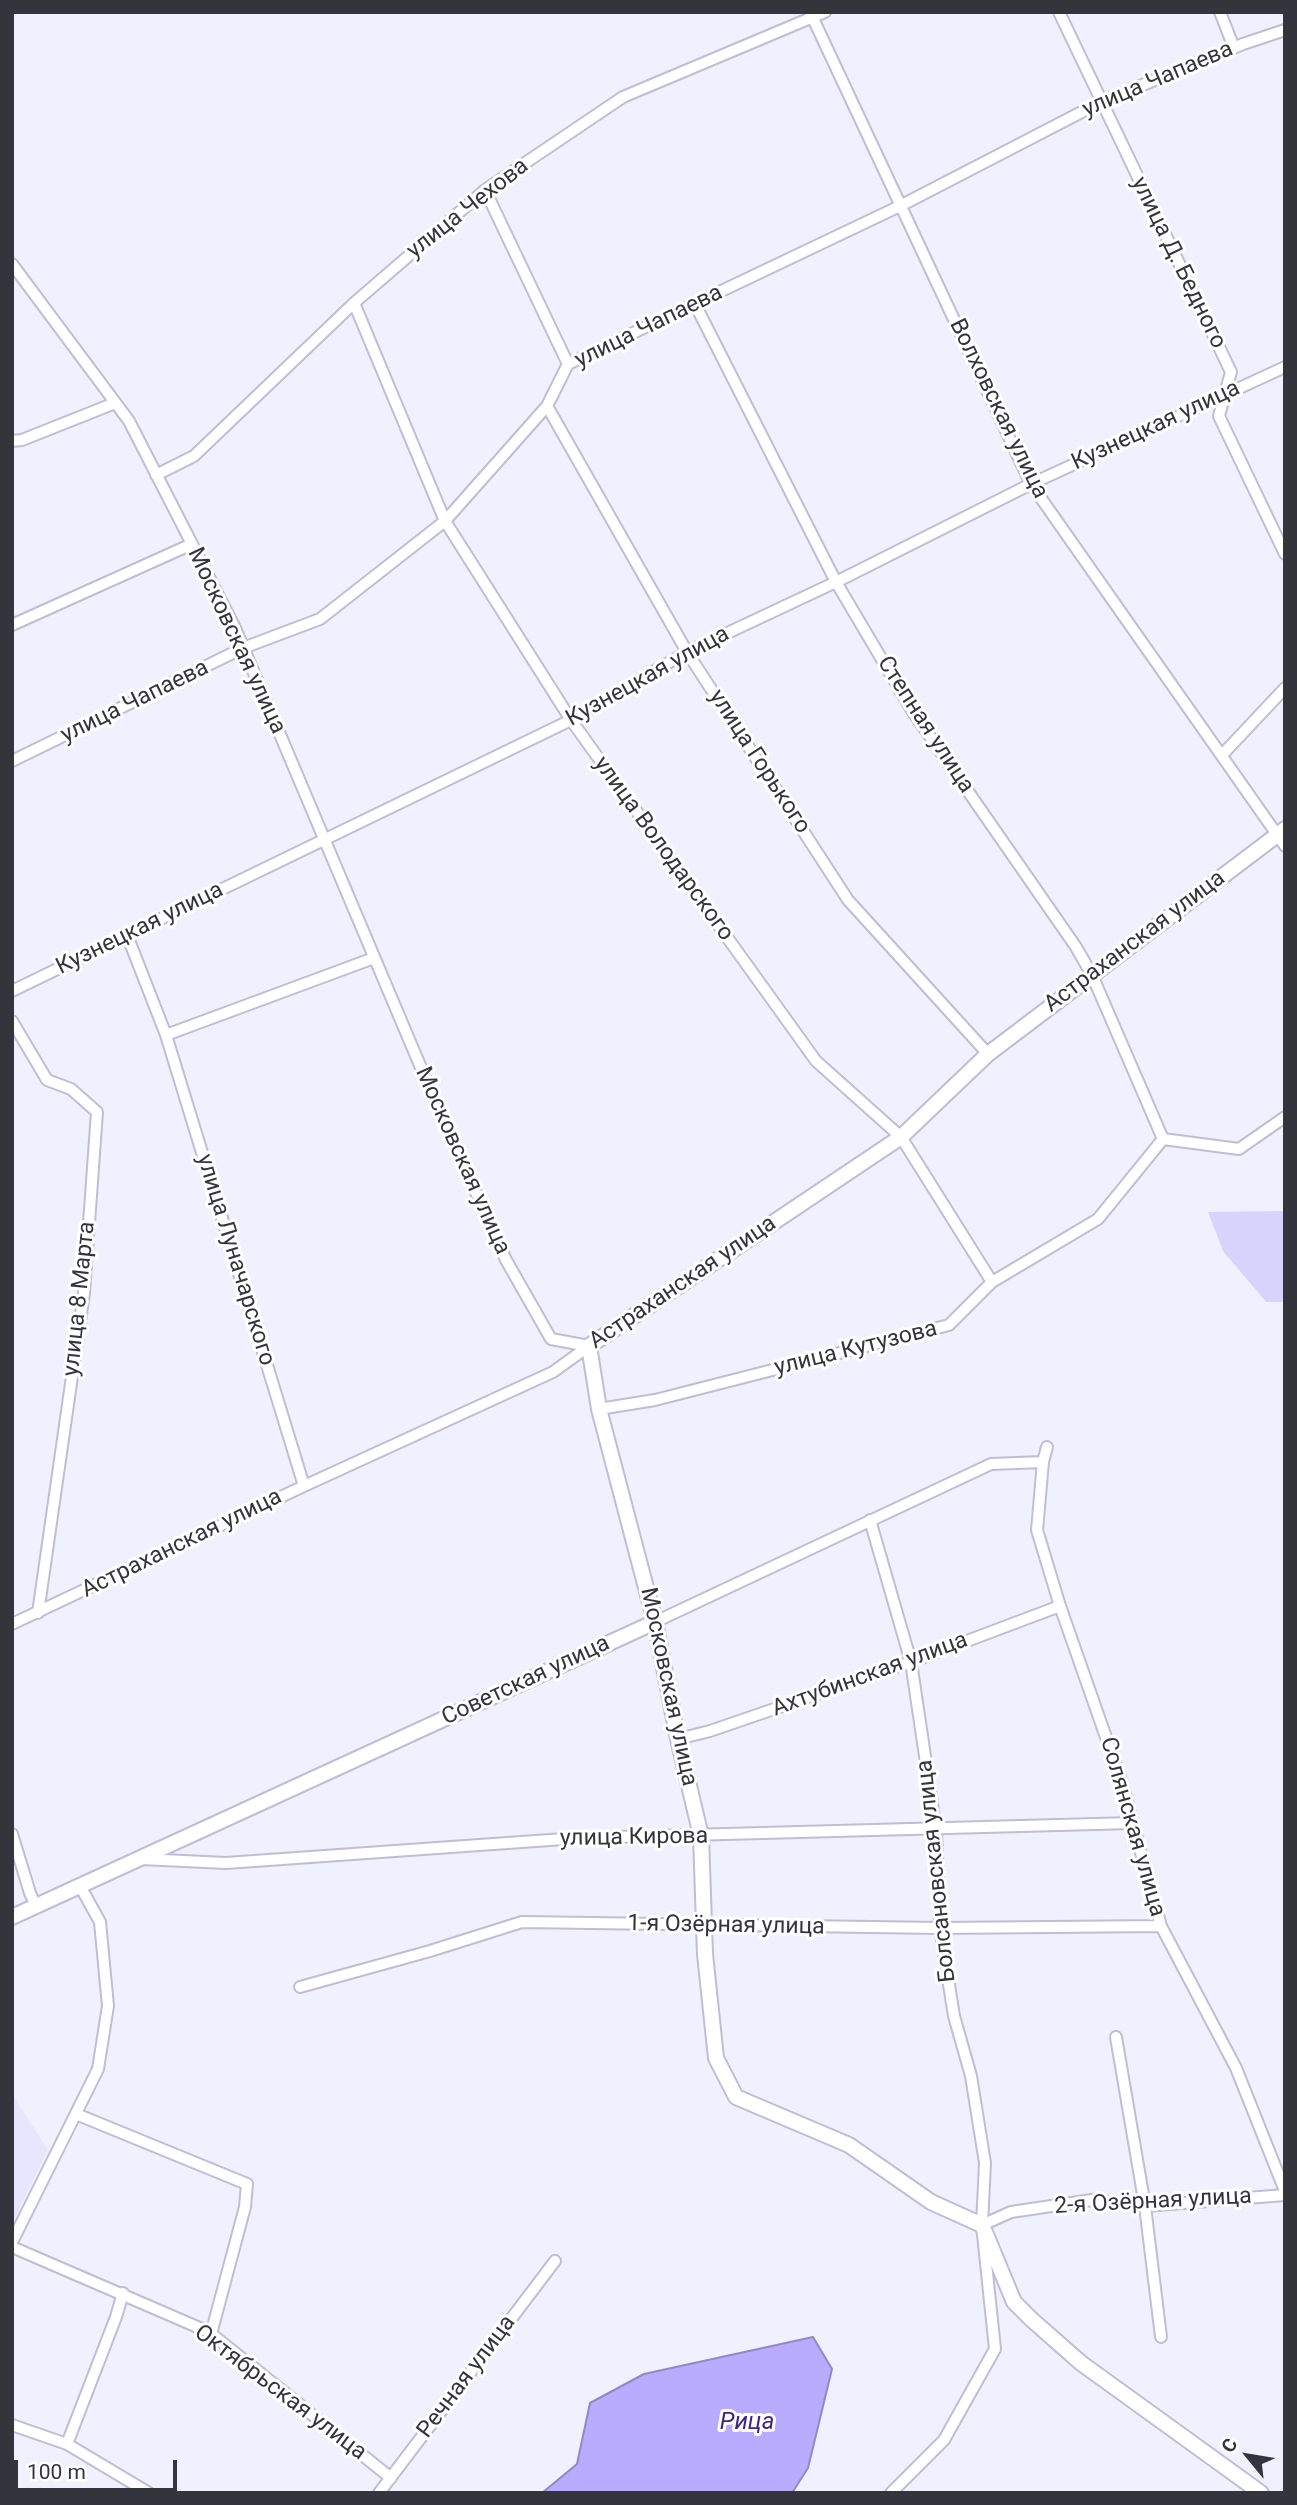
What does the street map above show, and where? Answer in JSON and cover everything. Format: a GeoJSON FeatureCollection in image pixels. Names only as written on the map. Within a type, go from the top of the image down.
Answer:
{"type":"FeatureCollection","features":[{"type":"Feature","properties":{"kind":"street","name":"улица Чехова"},"geometry":{"type":"LineString","coordinates":[[156,475],[194,456],[354,303],[485,190],[623,97],[811,15],[825,12]]}},
{"type":"Feature","properties":{"kind":"street","name":"улица Д. Бедного"},"geometry":{"type":"LineString","coordinates":[[1059,12],[1231,372],[1219,416],[1285,554]]}},
{"type":"Feature","properties":{"kind":"street"},"geometry":{"type":"LineString","coordinates":[[1220,12],[1234,48]]}},
{"type":"Feature","properties":{"kind":"street","name":"Волховская улица"},"geometry":{"type":"LineString","coordinates":[[811,15],[1031,484],[1282,837]]}},
{"type":"Feature","properties":{"kind":"street","name":"улица Чапаева"},"geometry":{"type":"LineString","coordinates":[[12,761],[243,649],[320,619],[445,520],[547,406],[568,364],[900,206],[1101,102],[1285,30]]}},
{"type":"Feature","properties":{"kind":"street"},"geometry":{"type":"LineString","coordinates":[[485,190],[568,364]]}},
{"type":"Feature","properties":{"kind":"street","name":"Московская улица"},"geometry":{"type":"LineString","coordinates":[[12,264],[129,421],[192,544],[243,649],[506,1260],[551,1339],[589,1346],[599,1409],[655,1622],[678,1739],[701,1836],[704,1926],[716,2058],[736,2097],[849,2146],[931,2202],[982,2225]]}},
{"type":"Feature","properties":{"kind":"street","name":"улица Володарского"},"geometry":{"type":"LineString","coordinates":[[354,303],[445,520],[571,720],[816,1061],[901,1137],[992,1282]]}},
{"type":"Feature","properties":{"kind":"street","name":"Степная улица"},"geometry":{"type":"LineString","coordinates":[[695,304],[836,582],[912,712],[1076,947],[1092,975],[1163,1139]]}},
{"type":"Feature","properties":{"kind":"street","name":"Кузнецкая улица"},"geometry":{"type":"LineString","coordinates":[[12,991],[571,720],[687,652],[836,582],[1031,484],[1285,367]]}},
{"type":"Feature","properties":{"kind":"street"},"geometry":{"type":"LineString","coordinates":[[12,441],[22,440],[115,403]]}},
{"type":"Feature","properties":{"kind":"street","name":"улица Горького"},"geometry":{"type":"LineString","coordinates":[[547,406],[687,652],[848,900],[988,1054]]}},
{"type":"Feature","properties":{"kind":"street"},"geometry":{"type":"LineString","coordinates":[[12,625],[192,544]]}},
{"type":"Feature","properties":{"kind":"street"},"geometry":{"type":"LineString","coordinates":[[1222,755],[1285,688]]}},
{"type":"Feature","properties":{"kind":"street","name":"Астраханская улица"},"geometry":{"type":"LineString","coordinates":[[12,1624],[304,1486],[553,1373],[589,1346],[901,1137],[988,1054],[1282,837]]}},
{"type":"Feature","properties":{"kind":"street","name":"улица Луначарского"},"geometry":{"type":"LineString","coordinates":[[127,935],[166,1035],[304,1486]]}},
{"type":"Feature","properties":{"kind":"street"},"geometry":{"type":"LineString","coordinates":[[166,1035],[374,958]]}},
{"type":"Feature","properties":{"kind":"street","name":"улица 8 Марта"},"geometry":{"type":"LineString","coordinates":[[12,1021],[47,1080],[71,1089],[97,1112],[84,1293],[38,1613]]}},
{"type":"Feature","properties":{"kind":"street"},"geometry":{"type":"LineString","coordinates":[[1163,1139],[1240,1149],[1285,1117]]}},
{"type":"Feature","properties":{"kind":"street","name":"улица Кутузова"},"geometry":{"type":"LineString","coordinates":[[599,1409],[655,1400],[949,1325],[992,1282],[1098,1219],[1163,1139]]}},
{"type":"Feature","properties":{"kind":"street","name":"Солянская улица"},"geometry":{"type":"LineString","coordinates":[[1046,1447],[1037,1530],[1060,1606],[1122,1783],[1161,1926],[1236,2068],[1285,2193]]}},
{"type":"Feature","properties":{"kind":"street","name":"Советская улица"},"geometry":{"type":"LineString","coordinates":[[12,1917],[655,1622],[991,1464],[1043,1462]]}},
{"type":"Feature","properties":{"kind":"street","name":"Болсановская улица"},"geometry":{"type":"LineString","coordinates":[[870,1520],[911,1662],[936,1830],[940,1928],[954,2017],[971,2076],[985,2163],[982,2225],[995,2349],[944,2440],[891,2493]]}},
{"type":"Feature","properties":{"kind":"street","name":"Ахтубинская улица"},"geometry":{"type":"LineString","coordinates":[[678,1739],[710,1731],[911,1662],[1060,1606]]}},
{"type":"Feature","properties":{"kind":"street","name":"улица Кирова"},"geometry":{"type":"LineString","coordinates":[[138,1859],[226,1863],[578,1838],[1132,1824]]}},
{"type":"Feature","properties":{"kind":"street"},"geometry":{"type":"LineString","coordinates":[[12,1834],[36,1906]]}},
{"type":"Feature","properties":{"kind":"street"},"geometry":{"type":"LineString","coordinates":[[12,2245],[98,2069],[108,2006],[100,1922],[80,1886]]}},
{"type":"Feature","properties":{"kind":"street","name":"1-я Озёрная улица"},"geometry":{"type":"LineString","coordinates":[[300,1987],[522,1922],[940,1928],[1161,1926]]}},
{"type":"Feature","properties":{"kind":"street"},"geometry":{"type":"LineString","coordinates":[[1116,2036],[1145,2206],[1161,2337]]}},
{"type":"Feature","properties":{"kind":"street"},"geometry":{"type":"LineString","coordinates":[[76,2114],[247,2185],[245,2207],[211,2334]]}},
{"type":"Feature","properties":{"kind":"street","name":"2-я Озёрная улица"},"geometry":{"type":"LineString","coordinates":[[982,2225],[1011,2211],[1092,2200],[1145,2206],[1285,2193]]}},
{"type":"Feature","properties":{"kind":"street"},"geometry":{"type":"LineString","coordinates":[[982,2225],[1014,2302],[1031,2319],[1082,2363],[1261,2493]]}},
{"type":"Feature","properties":{"kind":"street","name":"Октябрьская улица"},"geometry":{"type":"LineString","coordinates":[[12,2245],[211,2334],[391,2478]]}},
{"type":"Feature","properties":{"kind":"street","name":"Речная улица"},"geometry":{"type":"LineString","coordinates":[[379,2493],[555,2262]]}},
{"type":"Feature","properties":{"kind":"street"},"geometry":{"type":"LineString","coordinates":[[67,2444],[123,2293]]}},
{"type":"Feature","properties":{"kind":"street"},"geometry":{"type":"LineString","coordinates":[[12,2425],[67,2444],[149,2493]]}},
{"type":"Feature","properties":{"kind":"shaded area"},"geometry":{"type":"Polygon","coordinates":[[[1285,1211],[1285,1302],[1266,1302],[1223,1251],[1208,1212],[1285,1211]]]}},
{"type":"Feature","properties":{"kind":"shaded area"},"geometry":{"type":"Polygon","coordinates":[[[12,2094],[48,2150],[12,2224],[12,2094]]]}},
{"type":"Feature","properties":{"kind":"water","name":"Рица"},"geometry":{"type":"Polygon","coordinates":[[[813,2337],[832,2369],[808,2468],[792,2493],[542,2493],[577,2464],[590,2403],[644,2374],[813,2337]]]}}]}
